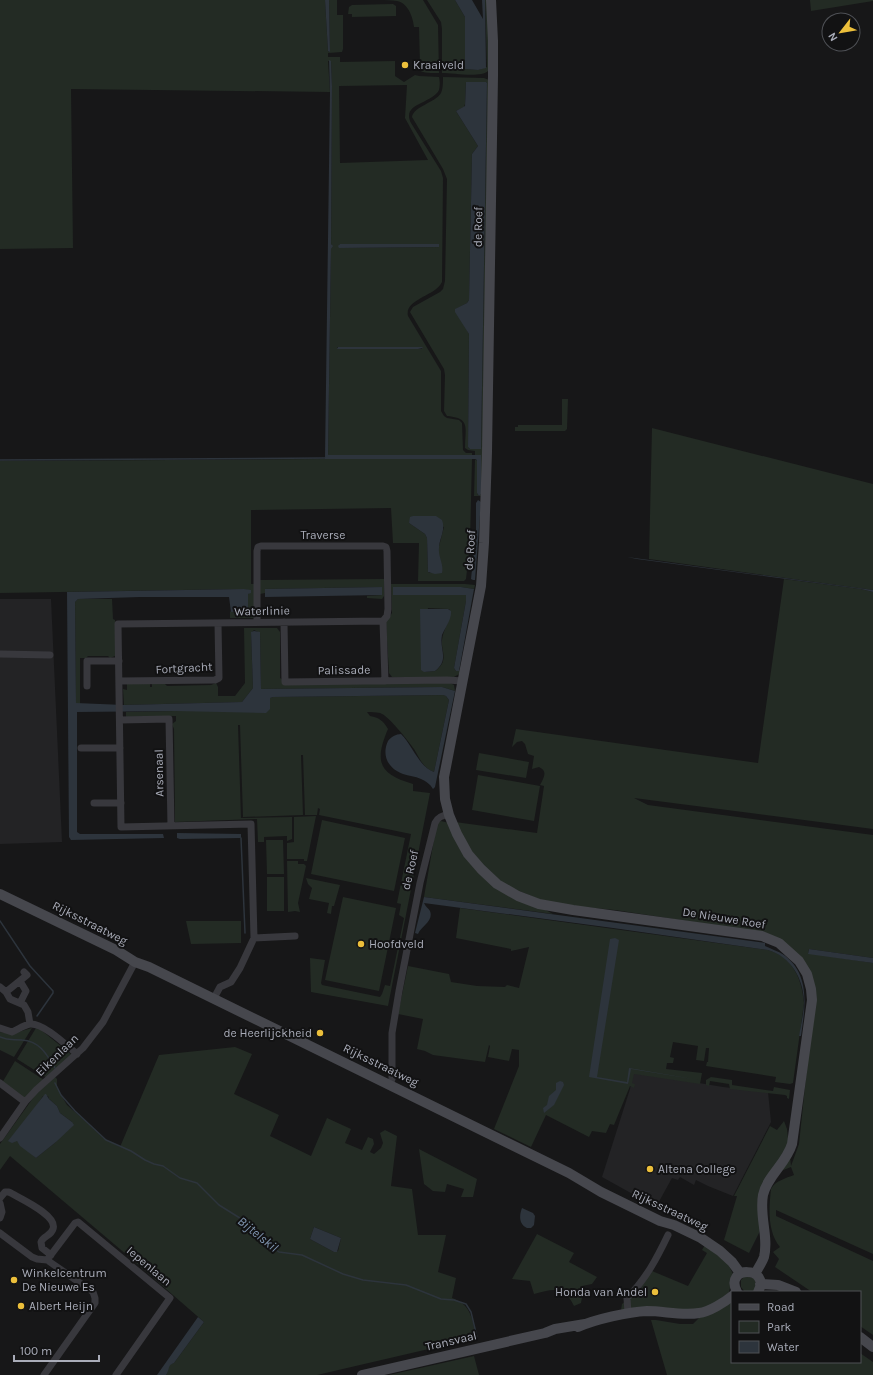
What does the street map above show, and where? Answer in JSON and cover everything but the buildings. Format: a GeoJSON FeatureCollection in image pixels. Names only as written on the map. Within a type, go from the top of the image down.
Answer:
{"type":"FeatureCollection","features":[{"type":"Feature","properties":{"kind":"street","name":"de Roef"},"geometry":{"type":"LineString","coordinates":[[390,1085],[392,1079],[392,1033],[420,883],[435,823],[438,818],[443,815],[448,815],[445,799],[444,776],[481,586],[487,444],[493,62],[492,0]]}},
{"type":"Feature","properties":{"kind":"street","name":"Traverse"},"geometry":{"type":"LineString","coordinates":[[257,622],[258,547],[383,546],[388,550],[388,603],[387,616],[383,622]]}},
{"type":"Feature","properties":{"kind":"street","name":"Palissade"},"geometry":{"type":"LineString","coordinates":[[284,622],[285,682],[463,681]]}},
{"type":"Feature","properties":{"kind":"street","name":"Waterlinie"},"geometry":{"type":"LineString","coordinates":[[214,998],[220,986],[231,982],[240,968],[254,938],[251,824],[121,827],[118,624],[383,622]]}},
{"type":"Feature","properties":{"kind":"street"},"geometry":{"type":"LineString","coordinates":[[383,622],[385,681]]}},
{"type":"Feature","properties":{"kind":"street","name":"Fortgracht"},"geometry":{"type":"LineString","coordinates":[[119,681],[214,680],[219,678],[218,623]]}},
{"type":"Feature","properties":{"kind":"street"},"geometry":{"type":"LineString","coordinates":[[0,654],[50,655]]}},
{"type":"Feature","properties":{"kind":"street"},"geometry":{"type":"LineString","coordinates":[[87,686],[87,661],[119,661]]}},
{"type":"Feature","properties":{"kind":"street","name":"Arsenaal"},"geometry":{"type":"LineString","coordinates":[[120,717],[169,719],[171,826]]}},
{"type":"Feature","properties":{"kind":"street"},"geometry":{"type":"LineString","coordinates":[[81,748],[120,748]]}},
{"type":"Feature","properties":{"kind":"street"},"geometry":{"type":"LineString","coordinates":[[94,803],[121,803]]}},
{"type":"Feature","properties":{"kind":"street","name":"De Nieuwe Roef"},"geometry":{"type":"LineString","coordinates":[[448,815],[468,854],[497,884],[518,896],[539,904],[573,910],[762,936],[779,943],[799,961],[807,974],[811,988],[812,1000],[805,1057],[792,1144],[787,1157],[766,1186],[763,1196],[762,1212],[765,1240],[764,1256],[755,1274]]}},
{"type":"Feature","properties":{"kind":"street","name":"Rijksstraatweg"},"geometry":{"type":"LineString","coordinates":[[0,894],[116,950],[135,962],[149,967],[214,998],[569,1173],[601,1192],[660,1221],[674,1225],[701,1238],[732,1262],[740,1273]]}},
{"type":"Feature","properties":{"kind":"street"},"geometry":{"type":"LineString","coordinates":[[254,938],[295,936]]}},
{"type":"Feature","properties":{"kind":"street","name":"Eikenlaan"},"geometry":{"type":"LineString","coordinates":[[0,1138],[25,1102],[36,1090],[77,1054],[103,1022],[135,962]]}},
{"type":"Feature","properties":{"kind":"street"},"geometry":{"type":"LineString","coordinates":[[24,972],[27,975],[20,981],[3,990],[10,999],[24,1005],[28,1012],[30,1024]]}},
{"type":"Feature","properties":{"kind":"street"},"geometry":{"type":"LineString","coordinates":[[20,981],[26,991],[20,1004]]}},
{"type":"Feature","properties":{"kind":"street"},"geometry":{"type":"LineString","coordinates":[[0,1028],[12,1032],[30,1024],[46,1029],[77,1054]]}},
{"type":"Feature","properties":{"kind":"street"},"geometry":{"type":"LineString","coordinates":[[0,1083],[25,1102]]}},
{"type":"Feature","properties":{"kind":"street"},"geometry":{"type":"LineString","coordinates":[[0,1198],[5,1192],[9,1192],[34,1205],[43,1212],[52,1222],[54,1227],[50,1234],[42,1238],[40,1242],[42,1248],[49,1257],[93,1292],[95,1298],[95,1303],[44,1375]]}},
{"type":"Feature","properties":{"kind":"street"},"geometry":{"type":"LineString","coordinates":[[0,1203],[2,1212],[0,1218]]}},
{"type":"Feature","properties":{"kind":"street","name":"Iepenlaan"},"geometry":{"type":"LineString","coordinates":[[49,1257],[75,1223],[78,1222],[170,1298],[116,1375]]}},
{"type":"Feature","properties":{"kind":"street"},"geometry":{"type":"LineString","coordinates":[[0,1233],[32,1257],[37,1259],[49,1257]]}},
{"type":"Feature","properties":{"kind":"street"},"geometry":{"type":"LineString","coordinates":[[628,1314],[628,1298],[652,1266],[668,1235]]}},
{"type":"Feature","properties":{"kind":"street"},"geometry":{"type":"LineString","coordinates":[[737,1291],[735,1280],[740,1273],[748,1271],[755,1274],[760,1280],[759,1288],[778,1285],[793,1291]]}},
{"type":"Feature","properties":{"kind":"street","name":"Transvaal"},"geometry":{"type":"LineString","coordinates":[[362,1375],[545,1333],[556,1329],[628,1314],[647,1311],[683,1314],[700,1313],[726,1301],[731,1297]]}},
{"type":"Feature","properties":{"kind":"street"},"geometry":{"type":"LineString","coordinates":[[861,1338],[873,1347]]}},
{"type":"Feature","properties":{"kind":"shaded area"},"geometry":{"type":"Polygon","coordinates":[[[0,599],[51,599],[62,842],[0,844],[0,599]]]}},
{"type":"Feature","properties":{"kind":"shaded area"},"geometry":{"type":"Polygon","coordinates":[[[633,1072],[723,1087],[768,1092],[771,1122],[733,1196],[696,1180],[694,1185],[680,1177],[678,1180],[672,1178],[656,1207],[602,1177],[630,1089],[633,1072]]]}},
{"type":"Feature","properties":{"kind":"green space"},"geometry":{"type":"Polygon","coordinates":[[[0,0],[325,0],[328,51],[330,52],[329,0],[337,0],[337,15],[343,15],[343,49],[342,52],[328,53],[328,57],[340,57],[340,62],[395,61],[395,76],[404,82],[415,75],[439,77],[439,90],[435,95],[414,107],[410,111],[409,116],[411,123],[441,171],[443,178],[442,282],[434,291],[415,301],[411,305],[408,310],[408,316],[441,371],[441,411],[447,418],[459,420],[462,423],[463,450],[466,453],[472,453],[472,455],[328,455],[332,245],[331,61],[328,61],[330,92],[71,89],[73,248],[0,249],[0,0]],[[407,85],[339,86],[340,163],[428,160],[405,118],[407,85]],[[438,244],[339,245],[339,248],[439,247],[438,244]],[[337,347],[338,349],[422,349],[422,347],[337,347]]]}},
{"type":"Feature","properties":{"kind":"green space"},"geometry":{"type":"Polygon","coordinates":[[[391,0],[423,0],[438,25],[439,73],[428,73],[419,70],[415,65],[420,65],[419,27],[414,27],[407,7],[401,2],[391,0]]]}},
{"type":"Feature","properties":{"kind":"green space"},"geometry":{"type":"Polygon","coordinates":[[[427,0],[455,0],[465,17],[465,69],[478,70],[487,67],[485,0],[488,0],[488,71],[473,75],[442,73],[441,22],[427,0]]]}},
{"type":"Feature","properties":{"kind":"green space"},"geometry":{"type":"Polygon","coordinates":[[[810,0],[873,0],[873,1],[811,11],[810,0]]]}},
{"type":"Feature","properties":{"kind":"green space"},"geometry":{"type":"Polygon","coordinates":[[[393,4],[396,6],[396,16],[352,17],[352,14],[348,14],[349,7],[352,5],[393,4]]]}},
{"type":"Feature","properties":{"kind":"green space"},"geometry":{"type":"Polygon","coordinates":[[[443,77],[484,78],[489,80],[483,496],[479,496],[481,494],[481,455],[475,455],[475,451],[465,448],[465,425],[460,419],[447,416],[444,411],[444,369],[410,312],[413,307],[440,292],[443,289],[445,281],[447,179],[443,169],[412,117],[420,107],[441,93],[443,87],[443,77]],[[466,82],[464,107],[456,111],[478,146],[472,154],[469,300],[467,303],[456,309],[469,334],[468,447],[470,449],[481,449],[486,82],[466,82]]]}},
{"type":"Feature","properties":{"kind":"green space"},"geometry":{"type":"Polygon","coordinates":[[[562,399],[568,399],[567,429],[565,431],[515,431],[515,427],[518,427],[518,425],[562,425],[562,399]]]}},
{"type":"Feature","properties":{"kind":"green space"},"geometry":{"type":"Polygon","coordinates":[[[652,428],[873,484],[873,590],[649,559],[652,428]]]}},
{"type":"Feature","properties":{"kind":"green space"},"geometry":{"type":"Polygon","coordinates":[[[472,459],[470,543],[466,579],[464,581],[418,581],[419,543],[393,543],[391,508],[251,510],[251,584],[254,584],[254,618],[230,618],[230,611],[231,612],[251,591],[244,589],[0,593],[0,461],[472,459]],[[413,516],[409,523],[425,534],[427,538],[428,571],[429,573],[442,573],[438,550],[444,527],[418,516],[413,516]]]}},
{"type":"Feature","properties":{"kind":"green space"},"geometry":{"type":"Polygon","coordinates":[[[475,459],[477,461],[477,493],[479,496],[474,496],[475,459]]]}},
{"type":"Feature","properties":{"kind":"green space"},"geometry":{"type":"Polygon","coordinates":[[[384,579],[384,596],[382,599],[367,598],[367,596],[382,595],[382,587],[265,589],[265,593],[260,594],[260,580],[384,579]]]}},
{"type":"Feature","properties":{"kind":"green space"},"geometry":{"type":"Polygon","coordinates":[[[784,579],[861,589],[873,592],[873,829],[634,798],[648,805],[873,835],[873,958],[809,949],[808,953],[873,963],[873,1254],[776,1210],[776,1216],[873,1261],[873,1335],[861,1327],[861,1291],[811,1291],[775,1267],[779,1259],[773,1252],[780,1247],[771,1227],[771,1189],[778,1182],[794,1175],[791,1167],[771,1175],[760,1231],[749,1253],[724,1240],[737,1196],[734,1196],[770,1126],[777,1130],[784,1121],[787,1129],[791,1166],[799,1144],[814,1001],[808,970],[766,933],[615,910],[551,904],[504,885],[472,855],[455,822],[537,833],[544,786],[540,785],[544,777],[544,771],[539,767],[532,769],[534,756],[528,754],[525,744],[522,741],[517,742],[512,747],[516,729],[758,763],[784,579]]]}},
{"type":"Feature","properties":{"kind":"green space"},"geometry":{"type":"Polygon","coordinates":[[[391,584],[475,585],[474,589],[461,587],[393,588],[393,595],[466,595],[454,668],[456,671],[460,670],[461,673],[454,677],[392,677],[389,673],[386,622],[392,613],[391,584]],[[428,608],[424,672],[435,671],[440,667],[442,662],[444,656],[442,640],[450,614],[450,610],[428,608]]]}},
{"type":"Feature","properties":{"kind":"green space"},"geometry":{"type":"Polygon","coordinates":[[[78,599],[112,599],[113,619],[115,620],[116,654],[110,658],[108,656],[88,656],[86,658],[80,658],[80,704],[76,704],[75,602],[78,599]]]}},
{"type":"Feature","properties":{"kind":"green space"},"geometry":{"type":"Polygon","coordinates":[[[244,628],[277,628],[280,632],[280,678],[283,680],[450,683],[454,685],[455,691],[442,687],[261,689],[260,633],[254,630],[251,633],[253,688],[242,702],[124,705],[123,689],[127,690],[127,684],[150,684],[150,687],[152,687],[152,684],[165,684],[167,686],[211,685],[216,683],[218,687],[218,696],[235,696],[245,683],[244,628]]]}},
{"type":"Feature","properties":{"kind":"green space"},"geometry":{"type":"Polygon","coordinates":[[[443,695],[449,700],[434,772],[424,766],[408,741],[388,718],[380,713],[367,712],[370,716],[382,721],[388,729],[381,750],[382,765],[386,771],[393,776],[413,784],[413,791],[430,793],[388,1006],[311,992],[310,958],[325,960],[321,983],[322,985],[380,997],[385,985],[390,986],[404,918],[399,915],[401,904],[397,903],[411,834],[319,815],[320,809],[318,808],[317,815],[305,815],[303,755],[301,755],[303,815],[243,817],[240,725],[238,725],[241,818],[292,817],[292,839],[287,841],[287,836],[264,837],[264,842],[258,842],[257,819],[175,822],[174,729],[172,724],[176,721],[176,716],[126,717],[126,712],[270,709],[270,698],[273,697],[443,695]]]}},
{"type":"Feature","properties":{"kind":"green space"},"geometry":{"type":"Polygon","coordinates":[[[479,753],[529,762],[526,778],[476,770],[479,753]]]}},
{"type":"Feature","properties":{"kind":"green space"},"geometry":{"type":"Polygon","coordinates":[[[478,775],[540,786],[534,821],[472,810],[478,775]]]}},
{"type":"Feature","properties":{"kind":"green space"},"geometry":{"type":"Polygon","coordinates":[[[316,816],[307,861],[304,861],[304,859],[287,859],[287,843],[294,842],[294,817],[316,816]]]}},
{"type":"Feature","properties":{"kind":"green space"},"geometry":{"type":"Polygon","coordinates":[[[322,820],[405,838],[394,891],[311,874],[322,820]]]}},
{"type":"Feature","properties":{"kind":"green space"},"geometry":{"type":"Polygon","coordinates":[[[441,821],[449,823],[469,860],[553,914],[424,897],[437,822],[441,821]]]}},
{"type":"Feature","properties":{"kind":"green space"},"geometry":{"type":"Polygon","coordinates":[[[266,840],[283,840],[284,874],[267,874],[266,840]]]}},
{"type":"Feature","properties":{"kind":"green space"},"geometry":{"type":"Polygon","coordinates":[[[287,861],[298,861],[298,864],[304,864],[306,866],[298,903],[300,912],[288,912],[287,861]]]}},
{"type":"Feature","properties":{"kind":"green space"},"geometry":{"type":"Polygon","coordinates":[[[267,877],[284,877],[284,911],[267,911],[267,877]]]}},
{"type":"Feature","properties":{"kind":"green space"},"geometry":{"type":"Polygon","coordinates":[[[306,878],[340,885],[334,906],[332,906],[331,914],[327,913],[329,903],[309,899],[312,888],[308,884],[306,878]]]}},
{"type":"Feature","properties":{"kind":"green space","name":"Hoofdveld"},"geometry":{"type":"Polygon","coordinates":[[[343,897],[396,908],[379,991],[325,980],[343,897]]]}},
{"type":"Feature","properties":{"kind":"green space"},"geometry":{"type":"Polygon","coordinates":[[[460,908],[768,950],[777,953],[795,970],[803,994],[804,1003],[793,1083],[775,1082],[776,1077],[706,1066],[708,1062],[709,1048],[706,1048],[704,1061],[696,1060],[698,1046],[673,1042],[670,1057],[674,1058],[673,1063],[667,1063],[666,1069],[702,1073],[700,1084],[634,1074],[632,1083],[635,1084],[634,1088],[630,1086],[614,1125],[610,1124],[606,1133],[592,1131],[589,1137],[546,1115],[531,1147],[494,1129],[519,1066],[519,1050],[512,1049],[509,1061],[488,1057],[489,1045],[485,1062],[433,1055],[417,1049],[423,1019],[398,1014],[408,966],[449,974],[451,982],[477,986],[505,987],[507,985],[519,988],[529,947],[511,951],[511,949],[456,938],[460,908]]]}},
{"type":"Feature","properties":{"kind":"green space"},"geometry":{"type":"Polygon","coordinates":[[[186,921],[241,921],[241,943],[191,944],[186,921]]]}},
{"type":"Feature","properties":{"kind":"green space"},"geometry":{"type":"Polygon","coordinates":[[[32,1028],[14,1057],[0,1050],[0,1032],[11,1034],[32,1028]]]}},
{"type":"Feature","properties":{"kind":"green space"},"geometry":{"type":"Polygon","coordinates":[[[36,1028],[41,1030],[72,1055],[47,1078],[17,1059],[36,1028]]]}},
{"type":"Feature","properties":{"kind":"green space"},"geometry":{"type":"Polygon","coordinates":[[[235,1047],[252,1054],[234,1094],[279,1115],[270,1136],[311,1156],[327,1118],[351,1129],[345,1143],[362,1150],[368,1137],[373,1139],[374,1144],[370,1152],[374,1154],[381,1148],[383,1143],[380,1133],[385,1130],[397,1136],[391,1186],[412,1189],[418,1235],[446,1235],[438,1272],[456,1278],[452,1298],[463,1304],[470,1314],[474,1325],[476,1338],[317,1375],[166,1375],[169,1366],[174,1363],[204,1322],[10,1156],[0,1170],[0,1144],[36,1094],[55,1077],[57,1079],[57,1086],[67,1105],[103,1138],[120,1147],[159,1055],[235,1047]],[[43,1096],[14,1141],[17,1141],[36,1158],[56,1142],[72,1122],[60,1113],[57,1106],[49,1099],[48,1096],[43,1096]],[[314,1227],[310,1239],[334,1252],[338,1251],[341,1238],[314,1227]]]}},
{"type":"Feature","properties":{"kind":"green space"},"geometry":{"type":"Polygon","coordinates":[[[15,1061],[44,1080],[26,1100],[2,1083],[15,1061]]]}},
{"type":"Feature","properties":{"kind":"green space"},"geometry":{"type":"Polygon","coordinates":[[[711,1077],[732,1080],[732,1085],[773,1091],[774,1087],[790,1090],[789,1099],[785,1095],[730,1089],[729,1084],[710,1081],[709,1086],[706,1085],[706,1080],[711,1077]]]}},
{"type":"Feature","properties":{"kind":"green space"},"geometry":{"type":"Polygon","coordinates":[[[419,1149],[477,1179],[473,1197],[461,1197],[464,1189],[447,1184],[445,1192],[433,1191],[424,1184],[419,1149]]]}},
{"type":"Feature","properties":{"kind":"green space"},"geometry":{"type":"Polygon","coordinates":[[[537,1234],[574,1253],[569,1262],[597,1277],[592,1284],[582,1286],[583,1292],[581,1303],[574,1306],[566,1295],[557,1290],[534,1294],[530,1281],[512,1279],[537,1234]]]}},
{"type":"Feature","properties":{"kind":"green space"},"geometry":{"type":"Polygon","coordinates":[[[705,1245],[728,1264],[733,1274],[729,1292],[716,1303],[701,1309],[621,1310],[622,1304],[633,1295],[652,1271],[688,1286],[707,1253],[702,1250],[705,1245]]]}},
{"type":"Feature","properties":{"kind":"green space"},"geometry":{"type":"Polygon","coordinates":[[[745,1276],[756,1279],[755,1290],[744,1291],[741,1287],[741,1280],[745,1276]]]}},
{"type":"Feature","properties":{"kind":"green space"},"geometry":{"type":"Polygon","coordinates":[[[731,1301],[731,1363],[861,1363],[861,1354],[873,1362],[873,1375],[667,1375],[651,1320],[680,1324],[693,1324],[701,1316],[731,1301]]]}},
{"type":"Feature","properties":{"kind":"green space"},"geometry":{"type":"Polygon","coordinates":[[[474,1356],[479,1375],[389,1375],[474,1356]]]}},
{"type":"Feature","properties":{"kind":"water"},"geometry":{"type":"Polygon","coordinates":[[[325,0],[329,0],[330,52],[328,51],[325,0]]]}},
{"type":"Feature","properties":{"kind":"water"},"geometry":{"type":"Polygon","coordinates":[[[455,0],[472,0],[483,19],[482,0],[485,0],[486,68],[478,70],[465,69],[465,17],[455,0]]]}},
{"type":"Feature","properties":{"kind":"water"},"geometry":{"type":"Polygon","coordinates":[[[329,60],[331,61],[332,86],[331,244],[333,246],[331,249],[328,455],[481,455],[481,494],[479,496],[477,493],[476,459],[325,459],[330,92],[329,60]]]}},
{"type":"Feature","properties":{"kind":"water"},"geometry":{"type":"Polygon","coordinates":[[[466,82],[487,83],[481,449],[470,449],[468,447],[469,334],[455,312],[455,309],[467,303],[469,300],[472,154],[478,146],[456,111],[465,106],[466,82]]]}},
{"type":"Feature","properties":{"kind":"water"},"geometry":{"type":"Polygon","coordinates":[[[340,244],[439,244],[439,247],[339,248],[338,246],[340,244]]]}},
{"type":"Feature","properties":{"kind":"water"},"geometry":{"type":"Polygon","coordinates":[[[338,347],[422,347],[423,348],[337,349],[338,347]]]}},
{"type":"Feature","properties":{"kind":"water"},"geometry":{"type":"Polygon","coordinates":[[[478,500],[481,502],[475,580],[473,580],[471,579],[476,532],[476,503],[478,500]]]}},
{"type":"Feature","properties":{"kind":"water"},"geometry":{"type":"Polygon","coordinates":[[[436,516],[442,520],[443,531],[439,551],[442,573],[435,574],[428,572],[427,538],[425,534],[409,523],[410,517],[436,516]]]}},
{"type":"Feature","properties":{"kind":"water"},"geometry":{"type":"Polygon","coordinates":[[[627,557],[873,590],[873,592],[861,589],[627,557]]]}},
{"type":"Feature","properties":{"kind":"water"},"geometry":{"type":"Polygon","coordinates":[[[382,587],[382,595],[265,597],[265,589],[382,587]]]}},
{"type":"Feature","properties":{"kind":"water"},"geometry":{"type":"Polygon","coordinates":[[[393,587],[461,587],[474,589],[459,671],[456,671],[454,668],[466,595],[393,595],[393,587]]]}},
{"type":"Feature","properties":{"kind":"water"},"geometry":{"type":"Polygon","coordinates":[[[251,590],[251,593],[248,594],[248,611],[231,612],[229,597],[78,599],[75,602],[76,703],[124,705],[242,702],[253,688],[251,632],[260,632],[261,689],[442,687],[455,691],[435,787],[433,789],[423,780],[398,772],[390,765],[385,752],[388,741],[395,735],[401,734],[424,766],[434,772],[449,700],[443,695],[273,697],[270,698],[270,709],[266,713],[175,711],[77,712],[77,832],[80,834],[163,834],[164,838],[71,840],[69,837],[67,592],[251,590]]]}},
{"type":"Feature","properties":{"kind":"water"},"geometry":{"type":"Polygon","coordinates":[[[420,609],[448,609],[451,611],[441,640],[443,654],[442,662],[435,671],[424,672],[421,670],[420,609]]]}},
{"type":"Feature","properties":{"kind":"water"},"geometry":{"type":"Polygon","coordinates":[[[177,833],[241,834],[241,838],[180,839],[177,838],[177,833]]]}},
{"type":"Feature","properties":{"kind":"water"},"geometry":{"type":"Polygon","coordinates":[[[424,897],[765,943],[765,946],[784,955],[793,963],[799,972],[802,982],[804,1001],[801,984],[794,970],[783,958],[768,950],[424,903],[431,915],[429,921],[418,934],[415,933],[424,897]]]}},
{"type":"Feature","properties":{"kind":"water"},"geometry":{"type":"Polygon","coordinates":[[[615,938],[619,940],[597,1077],[627,1082],[629,1068],[699,1080],[631,1069],[628,1084],[589,1077],[610,939],[615,938]]]}},
{"type":"Feature","properties":{"kind":"water"},"geometry":{"type":"Polygon","coordinates":[[[809,949],[873,958],[873,963],[808,954],[809,949]]]}},
{"type":"Feature","properties":{"kind":"water"},"geometry":{"type":"Polygon","coordinates":[[[804,1001],[804,1014],[801,1036],[799,1036],[804,1001]]]}},
{"type":"Feature","properties":{"kind":"water"},"geometry":{"type":"Polygon","coordinates":[[[560,1081],[563,1082],[564,1085],[554,1105],[544,1113],[543,1108],[547,1105],[549,1096],[556,1090],[556,1083],[560,1081]]]}},
{"type":"Feature","properties":{"kind":"water"},"geometry":{"type":"Polygon","coordinates":[[[45,1094],[57,1106],[60,1113],[74,1125],[36,1158],[20,1146],[17,1141],[12,1143],[8,1141],[45,1094]]]}},
{"type":"Feature","properties":{"kind":"water"},"geometry":{"type":"Polygon","coordinates":[[[522,1208],[533,1213],[535,1216],[534,1225],[531,1228],[527,1228],[521,1222],[520,1214],[522,1208]]]}},
{"type":"Feature","properties":{"kind":"water"},"geometry":{"type":"Polygon","coordinates":[[[314,1227],[341,1238],[337,1252],[334,1252],[310,1239],[314,1227]]]}},
{"type":"Feature","properties":{"kind":"water"},"geometry":{"type":"Polygon","coordinates":[[[198,1317],[204,1322],[174,1363],[169,1366],[166,1375],[157,1375],[198,1317]]]}},
{"type":"Feature","properties":{"kind":"waterway"},"geometry":{"type":"LineString","coordinates":[[0,460],[325,458]]}},
{"type":"Feature","properties":{"kind":"waterway"},"geometry":{"type":"LineString","coordinates":[[241,838],[245,933]]}},
{"type":"Feature","properties":{"kind":"waterway"},"geometry":{"type":"LineString","coordinates":[[0,921],[30,966],[53,991],[37,1016]]}},
{"type":"Feature","properties":{"kind":"waterway","name":"Bijtelskil"},"geometry":{"type":"LineString","coordinates":[[0,1037],[34,1043],[49,1058],[55,1068]]}},
{"type":"Feature","properties":{"kind":"waterway","name":"Bijtelskil"},"geometry":{"type":"LineString","coordinates":[[55,1083],[61,1095],[75,1111],[106,1140],[131,1151],[145,1160],[163,1166],[180,1178],[197,1183],[219,1205],[251,1225],[256,1235],[279,1252],[302,1255],[343,1274],[363,1280],[406,1285],[441,1299],[454,1300],[466,1304],[471,1312],[477,1337]]}},
{"type":"Feature","properties":{"kind":"place","name":"Kraaiveld"},"geometry":{"type":"Point","coordinates":[405,65]}},
{"type":"Feature","properties":{"kind":"place","name":"Hoofdveld"},"geometry":{"type":"Point","coordinates":[361,944]}},
{"type":"Feature","properties":{"kind":"place","name":"de Heerlijckheid"},"geometry":{"type":"Point","coordinates":[320,1033]}},
{"type":"Feature","properties":{"kind":"place","name":"Altena College"},"geometry":{"type":"Point","coordinates":[650,1169]}},
{"type":"Feature","properties":{"kind":"place","name":"Winkelcentrum De Nieuwe Es"},"geometry":{"type":"Point","coordinates":[14,1280]}},
{"type":"Feature","properties":{"kind":"place","name":"Honda van Andel"},"geometry":{"type":"Point","coordinates":[655,1292]}},
{"type":"Feature","properties":{"kind":"place","name":"Albert Heijn"},"geometry":{"type":"Point","coordinates":[21,1306]}}]}
